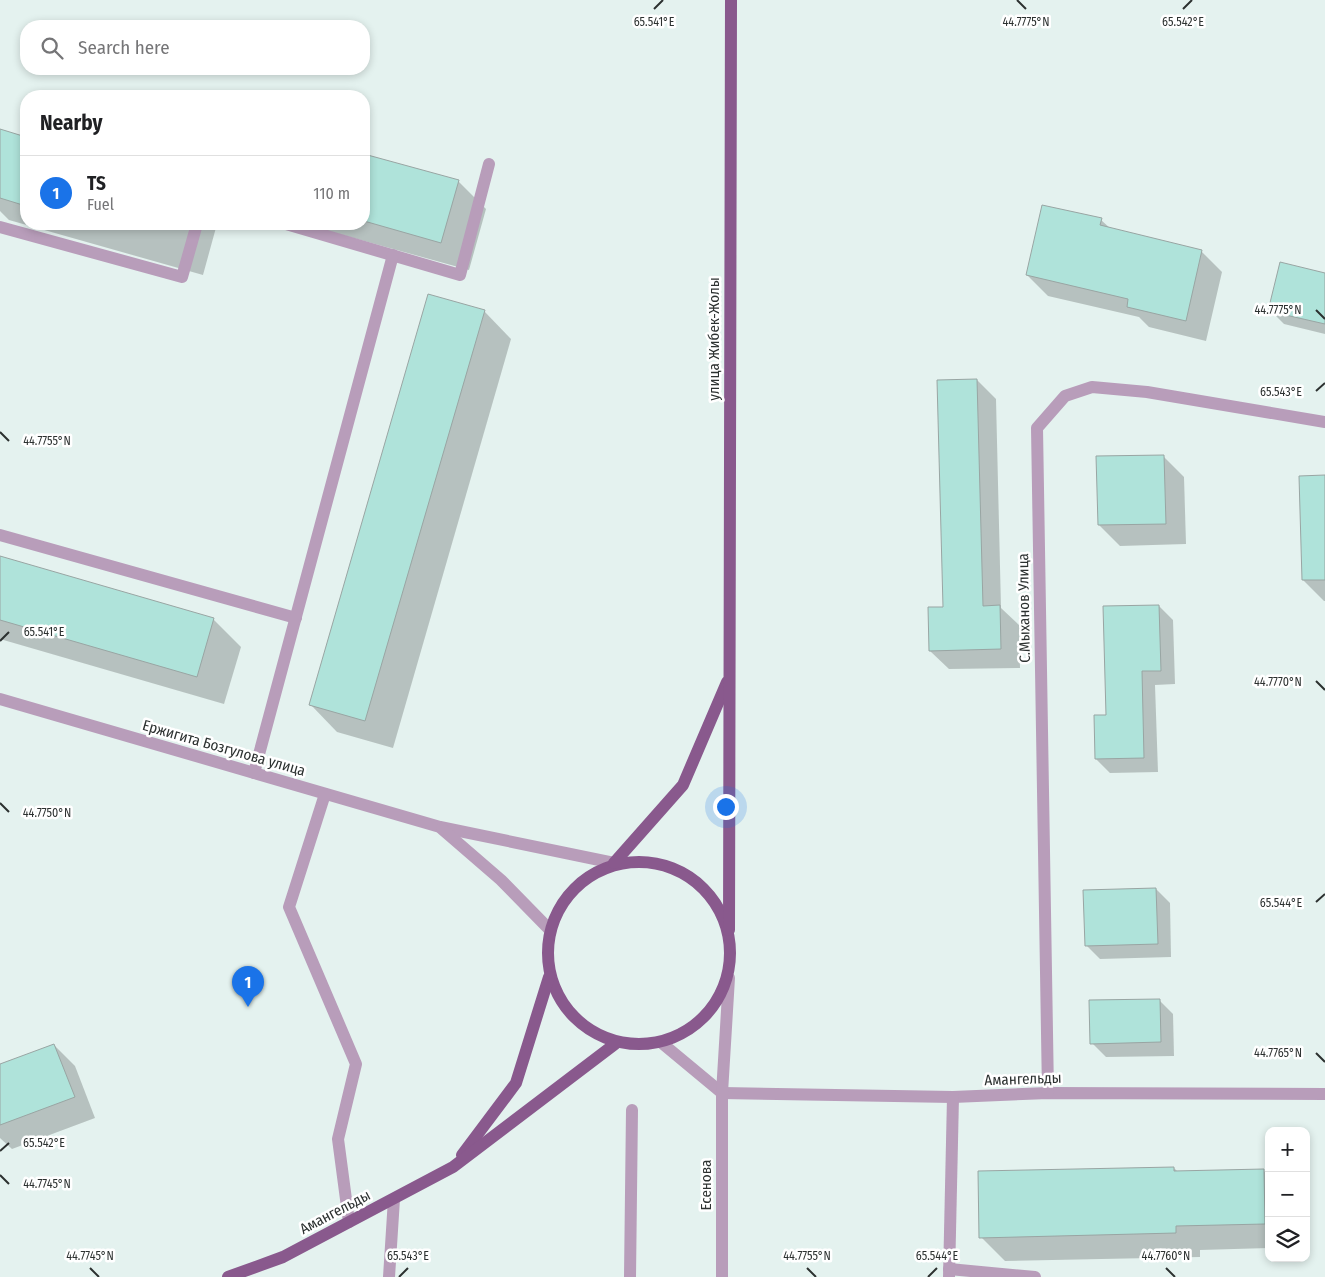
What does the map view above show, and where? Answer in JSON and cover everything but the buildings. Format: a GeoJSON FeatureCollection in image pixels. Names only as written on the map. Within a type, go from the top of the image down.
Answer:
{"type":"FeatureCollection","features":[{"type":"Feature","properties":{"kind":"main road","name":"улица Жибек-Жолы"},"geometry":{"type":"LineString","coordinates":[[729,978],[732,0]]}},
{"type":"Feature","properties":{"kind":"main road"},"geometry":{"type":"LineString","coordinates":[[453,1167],[516,1083],[549,977],[549,929],[572,887],[614,863],[683,786],[729,678]]}},
{"type":"Feature","properties":{"kind":"main road"},"geometry":{"type":"LineString","coordinates":[[614,863],[662,863],[704,888],[729,930]]}},
{"type":"Feature","properties":{"kind":"main road"},"geometry":{"type":"LineString","coordinates":[[549,977],[573,1019],[615,1044],[663,1044],[705,1019],[729,978]]}},
{"type":"Feature","properties":{"kind":"main road","name":"Амангельды"},"geometry":{"type":"LineString","coordinates":[[228,1277],[283,1257],[453,1167],[615,1044]]}},
{"type":"Feature","properties":{"kind":"street"},"geometry":{"type":"LineString","coordinates":[[306,230],[460,274],[489,164]]}},
{"type":"Feature","properties":{"kind":"street"},"geometry":{"type":"LineString","coordinates":[[0,227],[182,277],[195,230]]}},
{"type":"Feature","properties":{"kind":"street"},"geometry":{"type":"LineString","coordinates":[[254,773],[393,256]]}},
{"type":"Feature","properties":{"kind":"street","name":"С.Мыханов Улица"},"geometry":{"type":"LineString","coordinates":[[1048,1094],[1037,428],[1065,396],[1092,387],[1147,392],[1325,422]]}},
{"type":"Feature","properties":{"kind":"street"},"geometry":{"type":"LineString","coordinates":[[0,535],[296,618]]}},
{"type":"Feature","properties":{"kind":"street","name":"Ержигита Бозгулова улица"},"geometry":{"type":"LineString","coordinates":[[0,699],[440,827],[614,863]]}},
{"type":"Feature","properties":{"kind":"street"},"geometry":{"type":"LineString","coordinates":[[325,794],[289,907],[356,1064],[338,1139],[349,1222]]}},
{"type":"Feature","properties":{"kind":"street"},"geometry":{"type":"LineString","coordinates":[[440,827],[501,880],[549,929]]}},
{"type":"Feature","properties":{"kind":"street","name":"Есенова"},"geometry":{"type":"LineString","coordinates":[[722,1277],[722,1093],[729,978]]}},
{"type":"Feature","properties":{"kind":"street"},"geometry":{"type":"LineString","coordinates":[[663,1044],[722,1093]]}},
{"type":"Feature","properties":{"kind":"street","name":"Амангельды"},"geometry":{"type":"LineString","coordinates":[[722,1093],[953,1098],[1048,1094],[1325,1094]]}},
{"type":"Feature","properties":{"kind":"street"},"geometry":{"type":"LineString","coordinates":[[953,1098],[949,1273],[1036,1277]]}},
{"type":"Feature","properties":{"kind":"street"},"geometry":{"type":"LineString","coordinates":[[630,1277],[632,1110]]}},
{"type":"Feature","properties":{"kind":"street"},"geometry":{"type":"LineString","coordinates":[[389,1277],[394,1199]]}},
{"type":"Feature","properties":{"kind":"place","name":"TS"},"geometry":{"type":"Point","coordinates":[248,1007]}}]}
